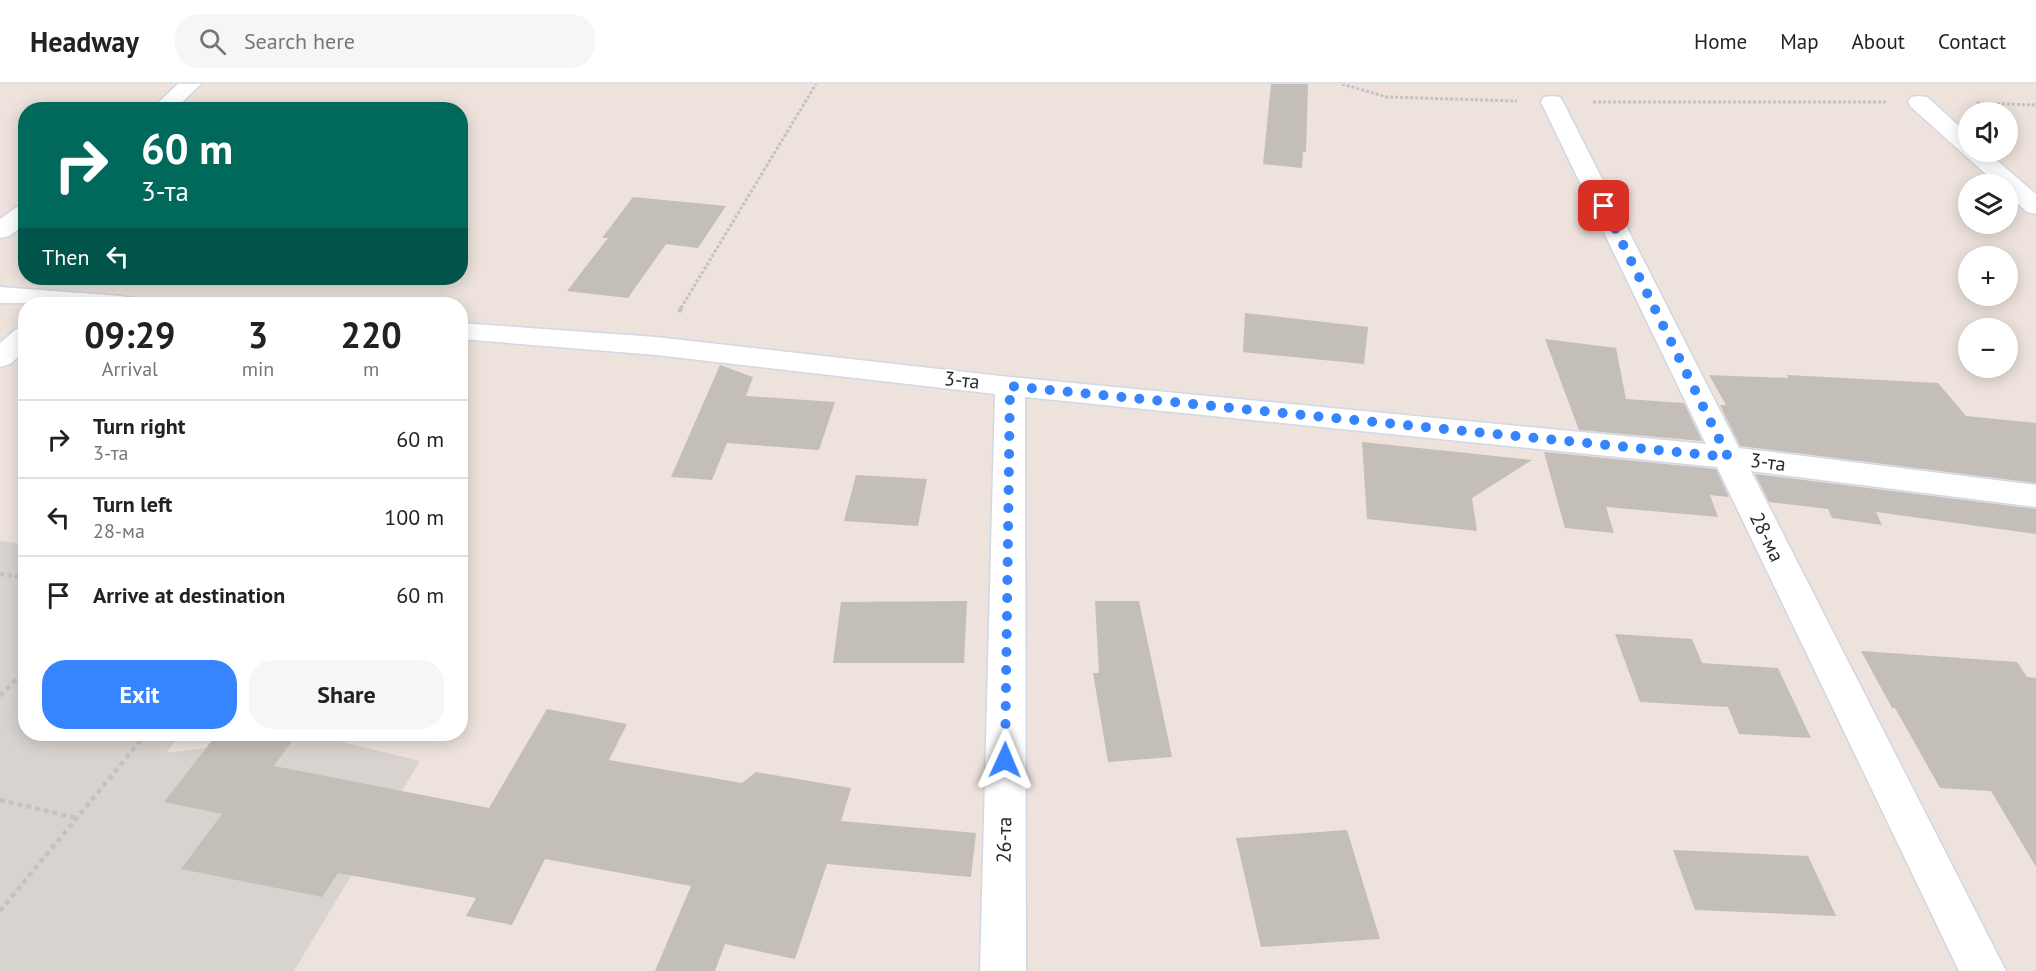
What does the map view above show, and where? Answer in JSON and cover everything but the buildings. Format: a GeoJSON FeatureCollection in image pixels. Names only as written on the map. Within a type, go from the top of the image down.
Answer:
{"type":"FeatureCollection","features":[{"type":"Feature","properties":{"kind":"street"},"geometry":{"type":"LineString","coordinates":[[170,102],[191,84]]}},
{"type":"Feature","properties":{"kind":"street","name":"28-ма"},"geometry":{"type":"LineString","coordinates":[[1552,102],[1983,971]]}},
{"type":"Feature","properties":{"kind":"street"},"geometry":{"type":"LineString","coordinates":[[1919,102],[1958,137]]}},
{"type":"Feature","properties":{"kind":"street"},"geometry":{"type":"LineString","coordinates":[[1985,162],[2036,207]]}},
{"type":"Feature","properties":{"kind":"street"},"geometry":{"type":"LineString","coordinates":[[0,231],[18,218]]}},
{"type":"Feature","properties":{"kind":"street"},"geometry":{"type":"LineString","coordinates":[[0,295],[18,297]]}},
{"type":"Feature","properties":{"kind":"street","name":"3-та"},"geometry":{"type":"LineString","coordinates":[[468,332],[656,346],[1010,386],[1728,457],[2036,496]]}},
{"type":"Feature","properties":{"kind":"street"},"geometry":{"type":"LineString","coordinates":[[0,358],[18,342]]}},
{"type":"Feature","properties":{"kind":"street","name":"26-та"},"geometry":{"type":"LineString","coordinates":[[1003,971],[1010,386]]}},
{"type":"Feature","properties":{"kind":"path"},"geometry":{"type":"LineString","coordinates":[[656,346],[720,248],[759,177],[816,84]]}},
{"type":"Feature","properties":{"kind":"path"},"geometry":{"type":"LineString","coordinates":[[1342,84],[1388,98],[1552,102],[1919,102]]}},
{"type":"Feature","properties":{"kind":"path"},"geometry":{"type":"LineString","coordinates":[[0,574],[18,577]]}},
{"type":"Feature","properties":{"kind":"path"},"geometry":{"type":"LineString","coordinates":[[0,696],[18,677]]}},
{"type":"Feature","properties":{"kind":"path"},"geometry":{"type":"LineString","coordinates":[[0,911],[140,741]]}},
{"type":"Feature","properties":{"kind":"path"},"geometry":{"type":"LineString","coordinates":[[0,800],[76,818]]}},
{"type":"Feature","properties":{"kind":"shaded area"},"geometry":{"type":"Polygon","coordinates":[[[0,541],[18,543],[18,741],[175,741],[166,753],[262,741],[339,741],[420,761],[294,971],[0,971],[0,541]]]}},
{"type":"Feature","properties":{"kind":"route"},"geometry":{"type":"LineString","coordinates":[[1005,760],[1010,386],[1728,457],[1604,206]]}}]}
